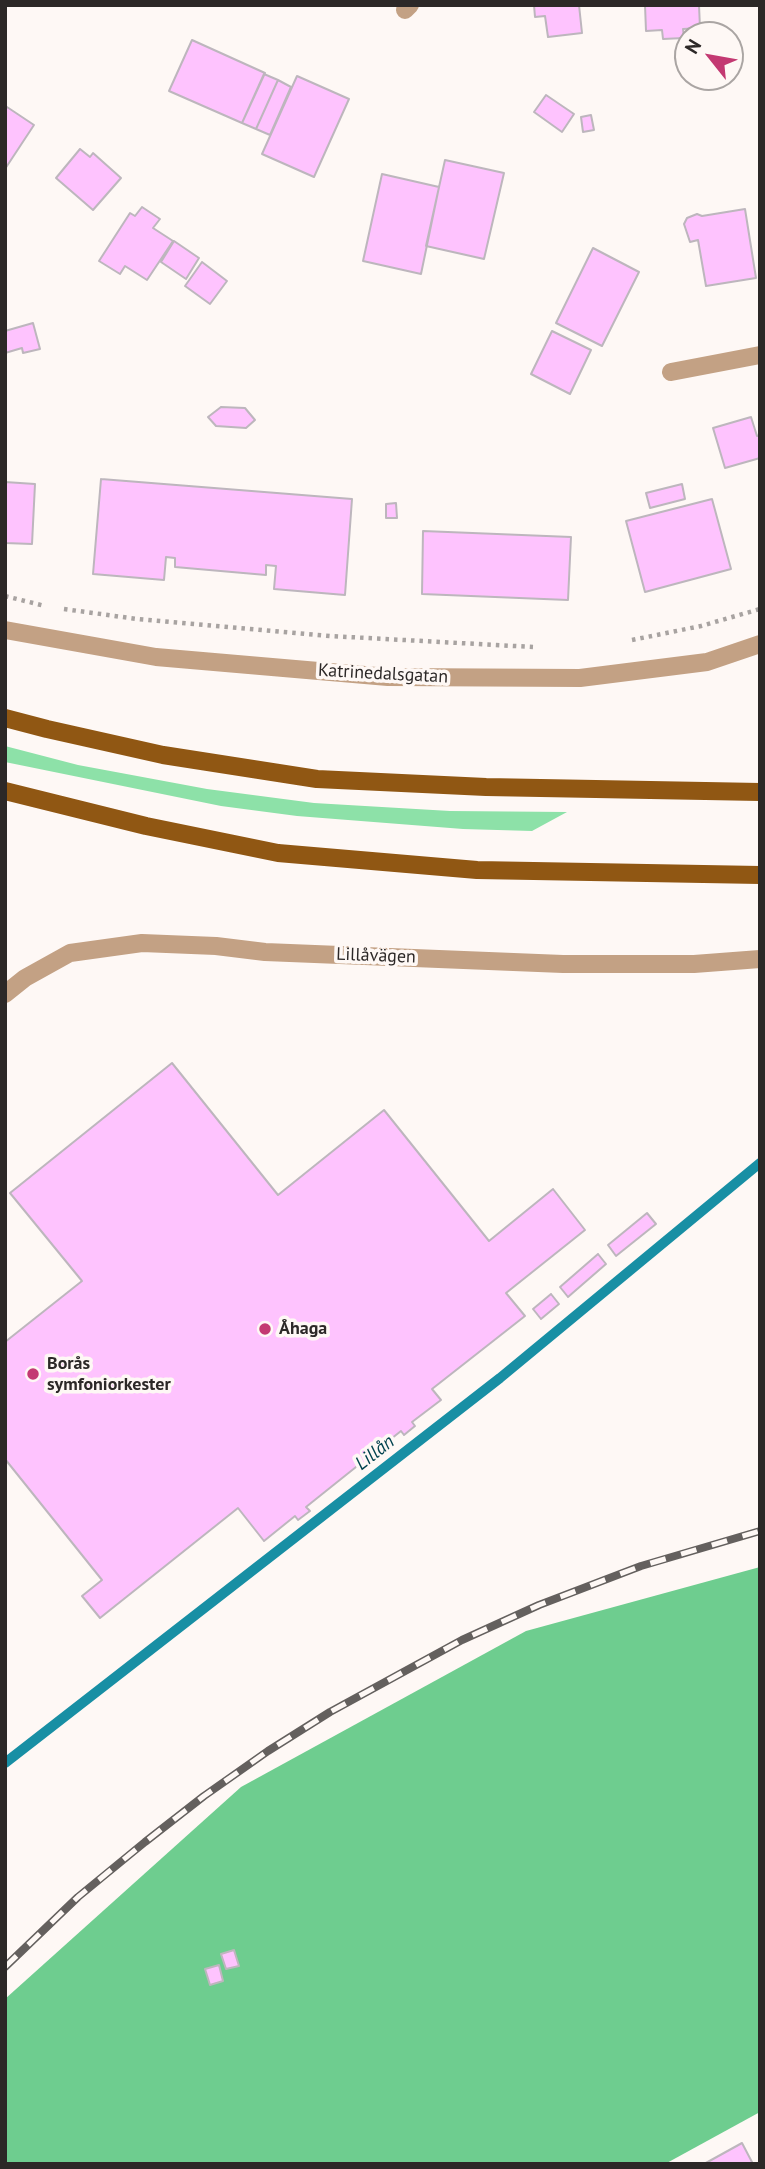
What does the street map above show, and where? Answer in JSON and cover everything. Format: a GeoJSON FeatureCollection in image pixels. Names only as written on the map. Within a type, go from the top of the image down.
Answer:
{"type":"FeatureCollection","features":[{"type":"Feature","properties":{"kind":"main road"},"geometry":{"type":"LineString","coordinates":[[5,718],[163,755],[317,779],[486,787],[760,792]]}},
{"type":"Feature","properties":{"kind":"main road"},"geometry":{"type":"LineString","coordinates":[[5,791],[146,827],[278,853],[477,870],[760,875]]}},
{"type":"Feature","properties":{"kind":"street"},"geometry":{"type":"LineString","coordinates":[[671,372],[760,355]]}},
{"type":"Feature","properties":{"kind":"street","name":"Katrinedalsgatan"},"geometry":{"type":"LineString","coordinates":[[5,630],[156,657],[388,677],[580,678],[707,662],[760,644]]}},
{"type":"Feature","properties":{"kind":"street","name":"Lillåvägen"},"geometry":{"type":"LineString","coordinates":[[5,994],[25,978],[70,953],[142,943],[216,946],[265,952],[564,964],[694,964],[760,959]]}},
{"type":"Feature","properties":{"kind":"path"},"geometry":{"type":"LineString","coordinates":[[5,596],[51,607],[137,619],[330,636],[545,647]]}},
{"type":"Feature","properties":{"kind":"path"},"geometry":{"type":"LineString","coordinates":[[629,641],[701,626],[760,609]]}},
{"type":"Feature","properties":{"kind":"green space"},"geometry":{"type":"Polygon","coordinates":[[[5,746],[78,765],[207,789],[314,803],[450,811],[567,812],[532,831],[463,829],[297,816],[221,806],[5,762],[5,746]]]}},
{"type":"Feature","properties":{"kind":"green space"},"geometry":{"type":"Polygon","coordinates":[[[760,1567],[760,2112],[665,2164],[5,2164],[5,1999],[241,1787],[526,1631],[760,1567]]]}},
{"type":"Feature","properties":{"kind":"building"},"geometry":{"type":"Polygon","coordinates":[[[534,5],[579,5],[582,33],[548,37],[545,16],[535,17],[534,5]]]}},
{"type":"Feature","properties":{"kind":"building"},"geometry":{"type":"Polygon","coordinates":[[[645,5],[699,5],[700,21],[674,21],[674,38],[663,39],[662,30],[646,31],[645,5]]]}},
{"type":"Feature","properties":{"kind":"building"},"geometry":{"type":"Polygon","coordinates":[[[192,40],[265,73],[242,123],[169,91],[192,40]]]}},
{"type":"Feature","properties":{"kind":"building"},"geometry":{"type":"Polygon","coordinates":[[[264,74],[278,80],[256,129],[242,123],[264,74]]]}},
{"type":"Feature","properties":{"kind":"building"},"geometry":{"type":"Polygon","coordinates":[[[297,76],[349,99],[314,177],[262,154],[297,76]]]}},
{"type":"Feature","properties":{"kind":"building"},"geometry":{"type":"Polygon","coordinates":[[[278,80],[291,87],[270,135],[256,129],[278,80]]]}},
{"type":"Feature","properties":{"kind":"building"},"geometry":{"type":"Polygon","coordinates":[[[546,95],[574,114],[562,132],[534,112],[546,95]]]}},
{"type":"Feature","properties":{"kind":"building"},"geometry":{"type":"Polygon","coordinates":[[[7,107],[34,125],[5,169],[5,110],[7,107]]]}},
{"type":"Feature","properties":{"kind":"building"},"geometry":{"type":"Polygon","coordinates":[[[591,115],[594,130],[583,132],[581,117],[591,115]]]}},
{"type":"Feature","properties":{"kind":"building"},"geometry":{"type":"Polygon","coordinates":[[[80,149],[90,157],[93,153],[121,178],[93,210],[56,178],[80,149]]]}},
{"type":"Feature","properties":{"kind":"building"},"geometry":{"type":"Polygon","coordinates":[[[445,160],[504,173],[484,259],[426,246],[445,160]]]}},
{"type":"Feature","properties":{"kind":"building"},"geometry":{"type":"Polygon","coordinates":[[[382,174],[439,187],[421,274],[363,261],[382,174]]]}},
{"type":"Feature","properties":{"kind":"building"},"geometry":{"type":"Polygon","coordinates":[[[142,207],[160,219],[153,228],[173,241],[147,280],[125,266],[120,274],[99,261],[130,213],[135,216],[142,207]]]}},
{"type":"Feature","properties":{"kind":"building"},"geometry":{"type":"Polygon","coordinates":[[[745,209],[756,278],[706,286],[698,240],[690,242],[684,224],[687,218],[697,214],[702,216],[745,209]]]}},
{"type":"Feature","properties":{"kind":"building"},"geometry":{"type":"Polygon","coordinates":[[[174,241],[199,258],[186,279],[161,262],[174,241]]]}},
{"type":"Feature","properties":{"kind":"building"},"geometry":{"type":"Polygon","coordinates":[[[593,248],[639,272],[602,346],[556,323],[593,248]]]}},
{"type":"Feature","properties":{"kind":"building"},"geometry":{"type":"Polygon","coordinates":[[[202,262],[227,281],[210,304],[185,286],[202,262]]]}},
{"type":"Feature","properties":{"kind":"building"},"geometry":{"type":"Polygon","coordinates":[[[33,323],[40,349],[23,353],[22,348],[5,353],[5,331],[33,323]]]}},
{"type":"Feature","properties":{"kind":"building"},"geometry":{"type":"Polygon","coordinates":[[[552,331],[591,350],[570,394],[531,374],[552,331]]]}},
{"type":"Feature","properties":{"kind":"building"},"geometry":{"type":"Polygon","coordinates":[[[221,407],[245,408],[255,420],[246,428],[216,426],[208,417],[221,407]]]}},
{"type":"Feature","properties":{"kind":"building"},"geometry":{"type":"Polygon","coordinates":[[[751,417],[757,436],[760,435],[760,458],[725,468],[713,428],[751,417]]]}},
{"type":"Feature","properties":{"kind":"building"},"geometry":{"type":"Polygon","coordinates":[[[101,479],[352,499],[345,595],[274,589],[276,566],[266,565],[266,575],[175,567],[175,558],[166,557],[164,580],[93,574],[101,479]]]}},
{"type":"Feature","properties":{"kind":"building"},"geometry":{"type":"Polygon","coordinates":[[[5,482],[35,484],[32,544],[5,543],[5,482]]]}},
{"type":"Feature","properties":{"kind":"building"},"geometry":{"type":"Polygon","coordinates":[[[682,484],[685,499],[650,508],[646,493],[682,484]]]}},
{"type":"Feature","properties":{"kind":"building"},"geometry":{"type":"Polygon","coordinates":[[[712,499],[731,569],[645,592],[626,521],[712,499]]]}},
{"type":"Feature","properties":{"kind":"building"},"geometry":{"type":"Polygon","coordinates":[[[396,503],[397,518],[386,518],[386,504],[396,503]]]}},
{"type":"Feature","properties":{"kind":"building"},"geometry":{"type":"Polygon","coordinates":[[[423,531],[571,537],[568,600],[422,594],[423,531]]]}},
{"type":"Feature","properties":{"kind":"building","name":"Åhaga"},"geometry":{"type":"Polygon","coordinates":[[[172,1063],[278,1195],[384,1110],[489,1241],[553,1189],[585,1230],[506,1293],[525,1316],[432,1389],[441,1400],[412,1422],[415,1426],[404,1435],[401,1431],[372,1454],[376,1458],[364,1467],[361,1463],[306,1507],[310,1511],[298,1520],[295,1516],[264,1541],[238,1508],[100,1618],[82,1596],[102,1580],[5,1459],[5,1342],[82,1281],[10,1193],[172,1063]]]}},
{"type":"Feature","properties":{"kind":"building"},"geometry":{"type":"Polygon","coordinates":[[[647,1213],[656,1224],[616,1256],[608,1245],[647,1213]]]}},
{"type":"Feature","properties":{"kind":"building"},"geometry":{"type":"Polygon","coordinates":[[[598,1254],[606,1264],[568,1297],[560,1287],[598,1254]]]}},
{"type":"Feature","properties":{"kind":"building"},"geometry":{"type":"Polygon","coordinates":[[[551,1294],[559,1304],[541,1319],[533,1309],[551,1294]]]}},
{"type":"Feature","properties":{"kind":"building"},"geometry":{"type":"Polygon","coordinates":[[[234,1950],[239,1966],[226,1969],[221,1954],[234,1950]]]}},
{"type":"Feature","properties":{"kind":"building"},"geometry":{"type":"Polygon","coordinates":[[[219,1965],[223,1981],[210,1985],[205,1969],[219,1965]]]}},
{"type":"Feature","properties":{"kind":"building"},"geometry":{"type":"Polygon","coordinates":[[[742,2143],[753,2164],[704,2164],[742,2143]]]}},
{"type":"Feature","properties":{"kind":"waterway","name":"Lillån"},"geometry":{"type":"LineString","coordinates":[[5,1763],[500,1378],[760,1163]]}},
{"type":"Feature","properties":{"kind":"railway"},"geometry":{"type":"LineString","coordinates":[[5,1967],[78,1897],[145,1842],[268,1751],[330,1712],[462,1640],[539,1605],[641,1566],[760,1531]]}},
{"type":"Feature","properties":{"kind":"place","name":"Åhaga"},"geometry":{"type":"Point","coordinates":[265,1329]}},
{"type":"Feature","properties":{"kind":"place","name":"Borås symfoniorkester"},"geometry":{"type":"Point","coordinates":[33,1374]}}]}
